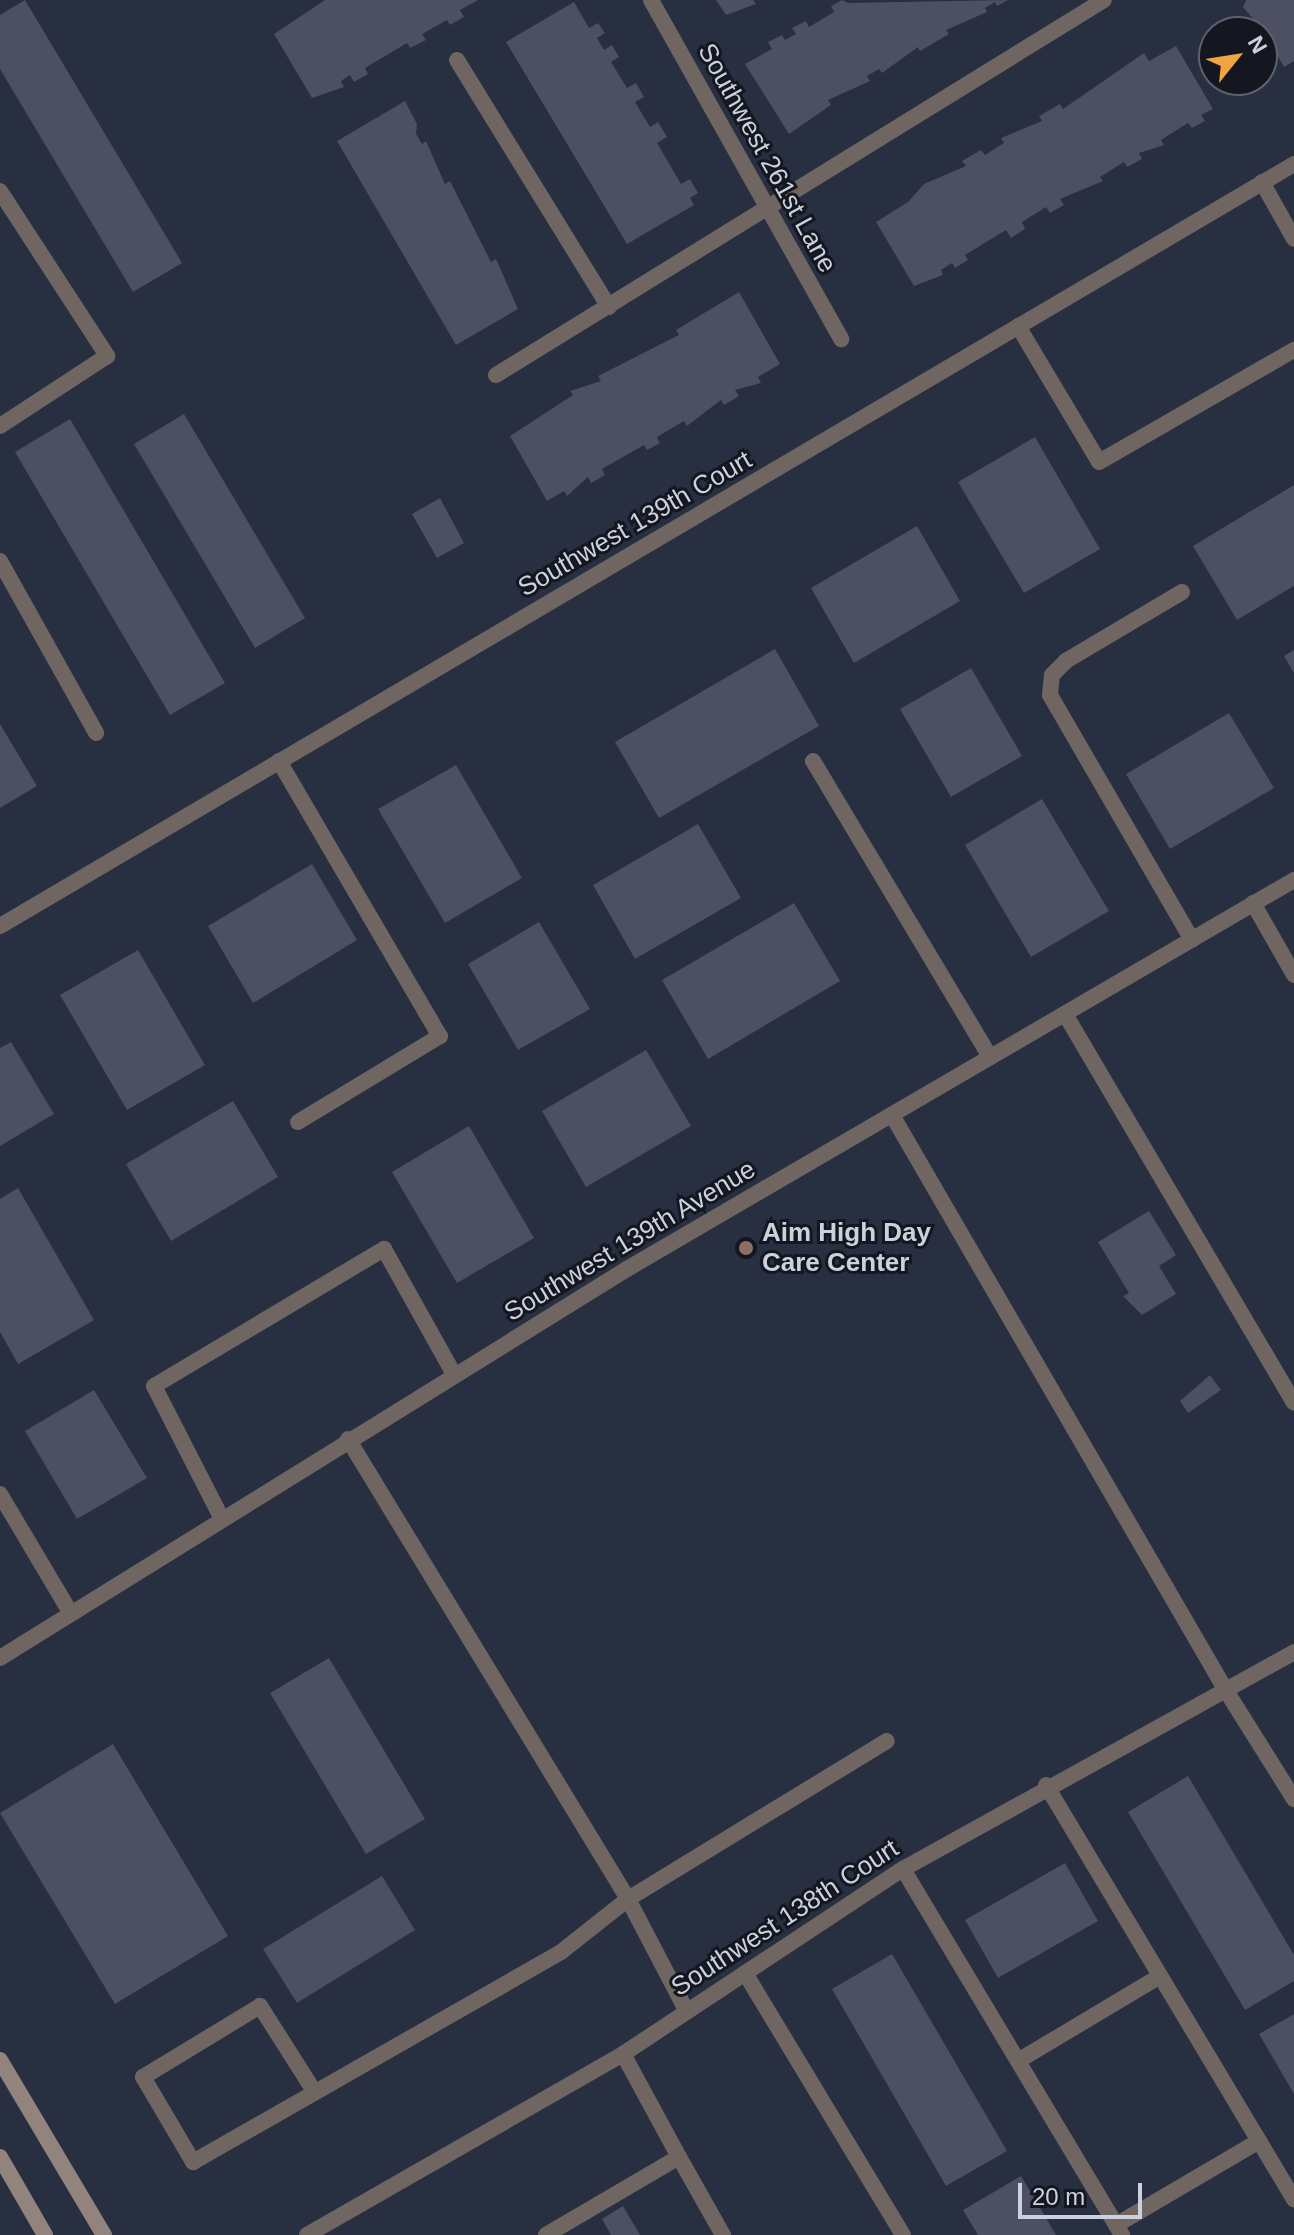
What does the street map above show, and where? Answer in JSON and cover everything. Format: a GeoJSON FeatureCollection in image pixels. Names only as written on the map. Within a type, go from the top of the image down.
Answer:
{"type":"FeatureCollection","features":[{"type":"Feature","properties":{"kind":"street","name":"Southwest 261st Lane"},"geometry":{"type":"LineString","coordinates":[[651,0],[841,339]]}},
{"type":"Feature","properties":{"kind":"street"},"geometry":{"type":"LineString","coordinates":[[496,375],[1104,0]]}},
{"type":"Feature","properties":{"kind":"street"},"geometry":{"type":"LineString","coordinates":[[457,60],[609,307]]}},
{"type":"Feature","properties":{"kind":"street","name":"Southwest 139th Court"},"geometry":{"type":"LineString","coordinates":[[0,926],[1294,164]]}},
{"type":"Feature","properties":{"kind":"street"},"geometry":{"type":"LineString","coordinates":[[1262,182],[1294,239]]}},
{"type":"Feature","properties":{"kind":"street"},"geometry":{"type":"LineString","coordinates":[[0,191],[107,356],[0,426]]}},
{"type":"Feature","properties":{"kind":"street"},"geometry":{"type":"LineString","coordinates":[[1018,326],[1099,462],[1294,350]]}},
{"type":"Feature","properties":{"kind":"street"},"geometry":{"type":"LineString","coordinates":[[0,561],[96,733]]}},
{"type":"Feature","properties":{"kind":"street"},"geometry":{"type":"LineString","coordinates":[[1182,592],[1066,661],[1052,675],[1050,695],[1192,940]]}},
{"type":"Feature","properties":{"kind":"street"},"geometry":{"type":"LineString","coordinates":[[279,761],[440,1036],[298,1122]]}},
{"type":"Feature","properties":{"kind":"street"},"geometry":{"type":"LineString","coordinates":[[813,761],[990,1057]]}},
{"type":"Feature","properties":{"kind":"street","name":"Southwest 139th Avenue"},"geometry":{"type":"LineString","coordinates":[[0,1658],[454,1374],[1294,880]]}},
{"type":"Feature","properties":{"kind":"street"},"geometry":{"type":"LineString","coordinates":[[1253,903],[1294,975]]}},
{"type":"Feature","properties":{"kind":"street"},"geometry":{"type":"LineString","coordinates":[[1065,1014],[1294,1402]]}},
{"type":"Feature","properties":{"kind":"street"},"geometry":{"type":"LineString","coordinates":[[892,1115],[1225,1689],[1294,1799]]}},
{"type":"Feature","properties":{"kind":"street"},"geometry":{"type":"LineString","coordinates":[[221,1517],[154,1386],[384,1249],[454,1374]]}},
{"type":"Feature","properties":{"kind":"street"},"geometry":{"type":"LineString","coordinates":[[348,1439],[628,1899],[686,2010]]}},
{"type":"Feature","properties":{"kind":"street"},"geometry":{"type":"LineString","coordinates":[[0,1494],[70,1612]]}},
{"type":"Feature","properties":{"kind":"street","name":"Southwest 138th Court"},"geometry":{"type":"LineString","coordinates":[[307,2235],[623,2054],[903,1869],[1046,1785],[1294,1652]]}},
{"type":"Feature","properties":{"kind":"street"},"geometry":{"type":"LineString","coordinates":[[314,2091],[260,2006],[143,2077],[193,2162],[561,1952],[628,1899],[887,1741]]}},
{"type":"Feature","properties":{"kind":"street"},"geometry":{"type":"LineString","coordinates":[[1046,1785],[1294,2199]]}},
{"type":"Feature","properties":{"kind":"street"},"geometry":{"type":"LineString","coordinates":[[903,1869],[1119,2230],[1259,2141]]}},
{"type":"Feature","properties":{"kind":"street"},"geometry":{"type":"LineString","coordinates":[[745,1973],[903,2235]]}},
{"type":"Feature","properties":{"kind":"street"},"geometry":{"type":"LineString","coordinates":[[1018,2061],[1160,1976]]}},
{"type":"Feature","properties":{"kind":"street"},"geometry":{"type":"LineString","coordinates":[[623,2054],[723,2235]]}},
{"type":"Feature","properties":{"kind":"street"},"geometry":{"type":"LineString","coordinates":[[0,2060],[104,2235]]}},
{"type":"Feature","properties":{"kind":"street"},"geometry":{"type":"LineString","coordinates":[[0,2157],[45,2235]]}},
{"type":"Feature","properties":{"kind":"street"},"geometry":{"type":"LineString","coordinates":[[546,2235],[679,2157]]}},
{"type":"Feature","properties":{"kind":"building"},"geometry":{"type":"Polygon","coordinates":[[[25,0],[182,263],[133,292],[0,69],[0,15],[25,0]]]}},
{"type":"Feature","properties":{"kind":"building"},"geometry":{"type":"Polygon","coordinates":[[[325,0],[478,0],[460,10],[464,17],[450,25],[447,20],[422,34],[426,40],[410,48],[407,43],[365,68],[368,74],[354,82],[350,75],[341,81],[344,87],[312,98],[274,34],[325,0]]]}},
{"type":"Feature","properties":{"kind":"building"},"geometry":{"type":"Polygon","coordinates":[[[716,0],[753,0],[756,4],[726,15],[716,0]]]}},
{"type":"Feature","properties":{"kind":"building"},"geometry":{"type":"Polygon","coordinates":[[[842,0],[848,3],[1008,0],[997,6],[995,2],[985,8],[987,12],[946,30],[949,34],[920,51],[918,47],[882,73],[879,69],[867,76],[870,81],[828,100],[831,105],[789,134],[745,64],[772,49],[768,42],[782,35],[785,40],[796,34],[792,28],[806,21],[809,27],[834,12],[831,6],[842,0]]]}},
{"type":"Feature","properties":{"kind":"building"},"geometry":{"type":"Polygon","coordinates":[[[1246,0],[1294,0],[1294,61],[1284,67],[1278,57],[1278,16],[1251,16],[1243,7],[1246,0]]]}},
{"type":"Feature","properties":{"kind":"building"},"geometry":{"type":"Polygon","coordinates":[[[574,2],[589,28],[598,23],[605,33],[597,38],[604,50],[612,45],[619,57],[611,62],[627,88],[636,83],[644,97],[635,102],[650,127],[658,122],[667,137],[657,143],[681,184],[690,179],[698,193],[690,198],[694,205],[627,244],[506,42],[574,2]]]}},
{"type":"Feature","properties":{"kind":"building"},"geometry":{"type":"Polygon","coordinates":[[[1176,46],[1198,83],[1198,96],[1205,96],[1213,109],[1201,115],[1205,121],[1192,128],[1188,123],[1161,140],[1164,145],[1139,153],[1142,159],[1127,167],[1124,162],[1100,177],[1103,181],[1060,199],[1064,205],[1050,213],[1046,207],[1022,222],[1025,229],[1011,238],[1006,230],[965,255],[968,260],[955,268],[952,263],[941,270],[943,275],[914,286],[876,222],[908,202],[924,184],[966,166],[962,161],[981,150],[985,155],[1004,143],[1001,138],[1042,121],[1039,116],[1060,104],[1063,109],[1144,53],[1149,61],[1176,46]]]}},
{"type":"Feature","properties":{"kind":"building"},"geometry":{"type":"Polygon","coordinates":[[[405,101],[417,124],[416,134],[422,144],[426,141],[445,184],[450,181],[491,262],[496,259],[518,309],[456,345],[337,141],[405,101]]]}},
{"type":"Feature","properties":{"kind":"building"},"geometry":{"type":"Polygon","coordinates":[[[739,292],[780,364],[758,377],[761,383],[735,390],[739,396],[724,405],[721,400],[687,426],[684,421],[657,437],[660,443],[647,450],[644,445],[602,469],[605,475],[591,483],[588,477],[567,496],[564,491],[547,501],[510,436],[573,395],[570,391],[601,381],[598,376],[679,335],[676,330],[739,292]]]}},
{"type":"Feature","properties":{"kind":"building"},"geometry":{"type":"Polygon","coordinates":[[[184,414],[305,618],[255,648],[134,444],[184,414]]]}},
{"type":"Feature","properties":{"kind":"building"},"geometry":{"type":"Polygon","coordinates":[[[70,419],[225,683],[170,715],[15,452],[70,419]]]}},
{"type":"Feature","properties":{"kind":"building"},"geometry":{"type":"Polygon","coordinates":[[[1035,437],[1100,549],[1024,593],[958,482],[1035,437]]]}},
{"type":"Feature","properties":{"kind":"building"},"geometry":{"type":"Polygon","coordinates":[[[1294,485],[1294,586],[1237,620],[1193,546],[1294,485]]]}},
{"type":"Feature","properties":{"kind":"building"},"geometry":{"type":"Polygon","coordinates":[[[440,498],[464,543],[437,558],[412,514],[440,498]]]}},
{"type":"Feature","properties":{"kind":"building"},"geometry":{"type":"Polygon","coordinates":[[[917,526],[960,601],[854,663],[811,588],[917,526]]]}},
{"type":"Feature","properties":{"kind":"building"},"geometry":{"type":"Polygon","coordinates":[[[775,649],[819,726],[659,818],[615,742],[775,649]]]}},
{"type":"Feature","properties":{"kind":"building"},"geometry":{"type":"Polygon","coordinates":[[[1294,650],[1294,673],[1284,656],[1294,650]]]}},
{"type":"Feature","properties":{"kind":"building"},"geometry":{"type":"Polygon","coordinates":[[[971,668],[1022,756],[951,797],[900,709],[971,668]]]}},
{"type":"Feature","properties":{"kind":"building"},"geometry":{"type":"Polygon","coordinates":[[[1229,713],[1274,788],[1170,849],[1126,774],[1229,713]]]}},
{"type":"Feature","properties":{"kind":"building"},"geometry":{"type":"Polygon","coordinates":[[[0,724],[37,786],[0,808],[0,724]]]}},
{"type":"Feature","properties":{"kind":"building"},"geometry":{"type":"Polygon","coordinates":[[[456,765],[522,878],[445,923],[378,809],[456,765]]]}},
{"type":"Feature","properties":{"kind":"building"},"geometry":{"type":"Polygon","coordinates":[[[1042,799],[1109,911],[1031,957],[965,845],[1042,799]]]}},
{"type":"Feature","properties":{"kind":"building"},"geometry":{"type":"Polygon","coordinates":[[[698,824],[741,898],[635,959],[593,885],[698,824]]]}},
{"type":"Feature","properties":{"kind":"building"},"geometry":{"type":"Polygon","coordinates":[[[312,864],[357,940],[253,1003],[208,926],[312,864]]]}},
{"type":"Feature","properties":{"kind":"building"},"geometry":{"type":"Polygon","coordinates":[[[794,903],[840,981],[708,1059],[662,980],[794,903]]]}},
{"type":"Feature","properties":{"kind":"building"},"geometry":{"type":"Polygon","coordinates":[[[539,922],[590,1009],[518,1050],[468,964],[539,922]]]}},
{"type":"Feature","properties":{"kind":"building"},"geometry":{"type":"Polygon","coordinates":[[[138,950],[205,1065],[127,1110],[60,995],[138,950]]]}},
{"type":"Feature","properties":{"kind":"building"},"geometry":{"type":"Polygon","coordinates":[[[11,1042],[54,1114],[0,1146],[0,1048],[11,1042]]]}},
{"type":"Feature","properties":{"kind":"building"},"geometry":{"type":"Polygon","coordinates":[[[646,1050],[691,1126],[586,1187],[542,1111],[646,1050]]]}},
{"type":"Feature","properties":{"kind":"building"},"geometry":{"type":"Polygon","coordinates":[[[233,1101],[278,1177],[171,1241],[126,1164],[233,1101]]]}},
{"type":"Feature","properties":{"kind":"building"},"geometry":{"type":"Polygon","coordinates":[[[469,1126],[534,1238],[457,1283],[392,1172],[469,1126]]]}},
{"type":"Feature","properties":{"kind":"building"},"geometry":{"type":"Polygon","coordinates":[[[18,1188],[94,1320],[18,1364],[0,1332],[0,1199],[18,1188]]]}},
{"type":"Feature","properties":{"kind":"building"},"geometry":{"type":"Polygon","coordinates":[[[1149,1211],[1176,1255],[1159,1266],[1176,1294],[1142,1315],[1123,1296],[1129,1293],[1098,1242],[1149,1211]]]}},
{"type":"Feature","properties":{"kind":"building"},"geometry":{"type":"Polygon","coordinates":[[[1210,1375],[1221,1390],[1188,1413],[1180,1401],[1210,1375]]]}},
{"type":"Feature","properties":{"kind":"building"},"geometry":{"type":"Polygon","coordinates":[[[94,1390],[147,1478],[77,1519],[25,1431],[94,1390]]]}},
{"type":"Feature","properties":{"kind":"building"},"geometry":{"type":"Polygon","coordinates":[[[329,1658],[425,1819],[366,1854],[270,1693],[329,1658]]]}},
{"type":"Feature","properties":{"kind":"building"},"geometry":{"type":"Polygon","coordinates":[[[113,1744],[228,1936],[115,2004],[0,1813],[113,1744]]]}},
{"type":"Feature","properties":{"kind":"building"},"geometry":{"type":"Polygon","coordinates":[[[1188,1776],[1294,1955],[1294,1981],[1245,2010],[1128,1812],[1188,1776]]]}},
{"type":"Feature","properties":{"kind":"building"},"geometry":{"type":"Polygon","coordinates":[[[1065,1863],[1098,1921],[998,1978],[965,1920],[1065,1863]]]}},
{"type":"Feature","properties":{"kind":"building"},"geometry":{"type":"Polygon","coordinates":[[[382,1876],[415,1930],[297,2003],[263,1949],[382,1876]]]}},
{"type":"Feature","properties":{"kind":"building"},"geometry":{"type":"Polygon","coordinates":[[[892,1954],[1007,2151],[946,2186],[832,1989],[892,1954]]]}},
{"type":"Feature","properties":{"kind":"building"},"geometry":{"type":"Polygon","coordinates":[[[1294,2014],[1294,2094],[1259,2034],[1294,2014]]]}},
{"type":"Feature","properties":{"kind":"building"},"geometry":{"type":"Polygon","coordinates":[[[1021,2176],[1056,2235],[978,2235],[963,2210],[1021,2176]]]}},
{"type":"Feature","properties":{"kind":"building"},"geometry":{"type":"Polygon","coordinates":[[[623,2206],[640,2235],[611,2235],[602,2219],[623,2206]]]}},
{"type":"Feature","properties":{"kind":"place","name":"Aim High Day Care Center"},"geometry":{"type":"Point","coordinates":[746,1248]}}]}
